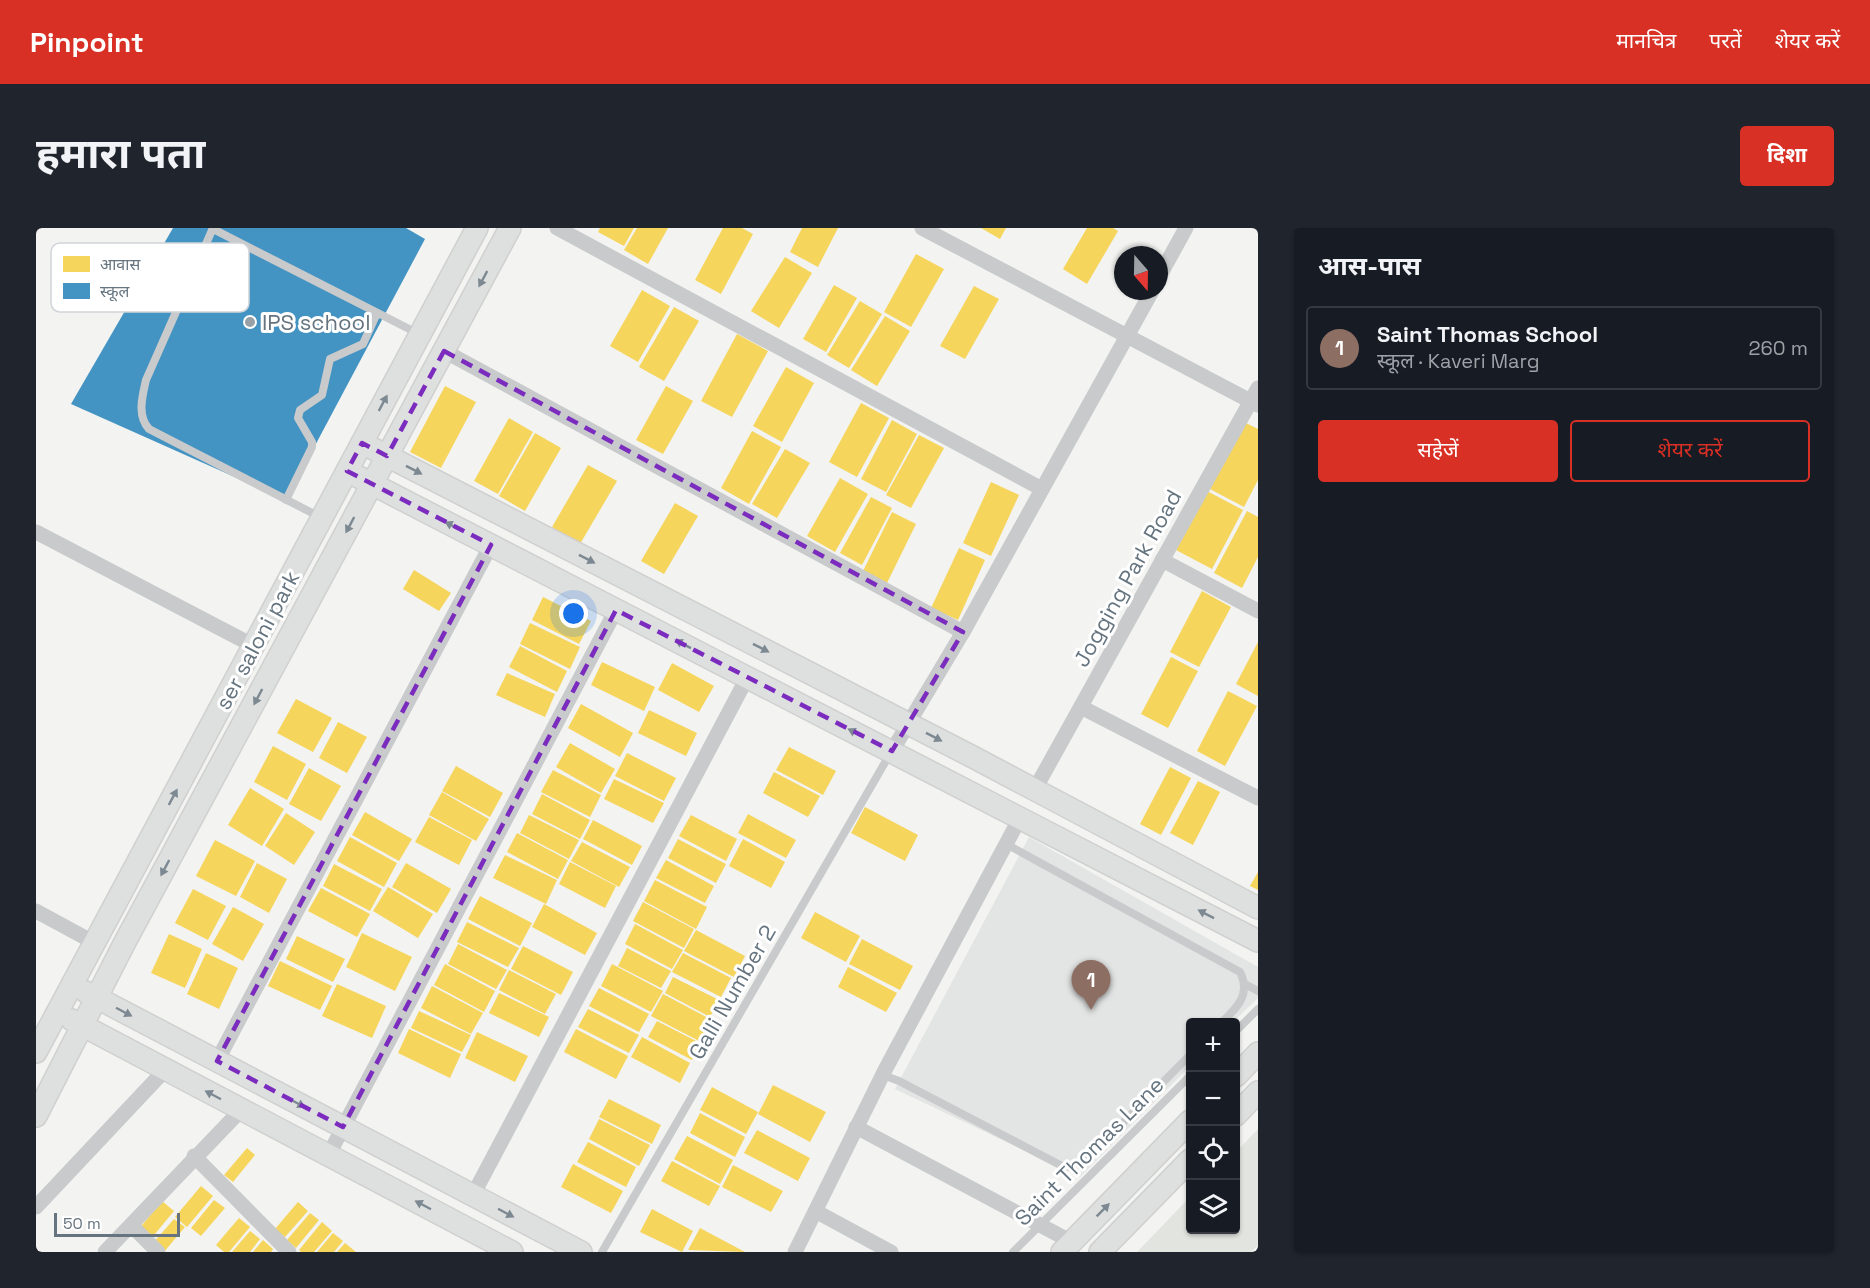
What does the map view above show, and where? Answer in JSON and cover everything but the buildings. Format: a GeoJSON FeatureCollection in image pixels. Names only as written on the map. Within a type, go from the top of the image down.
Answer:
{"type":"FeatureCollection","features":[{"type":"Feature","properties":{"kind":"street","name":"ser saloni park"},"geometry":{"type":"LineString","coordinates":[[36,1052],[477,228]]}},
{"type":"Feature","properties":{"kind":"street"},"geometry":{"type":"LineString","coordinates":[[36,1116],[96,998],[510,228]]}},
{"type":"Feature","properties":{"kind":"street"},"geometry":{"type":"LineString","coordinates":[[557,228],[1041,489]]}},
{"type":"Feature","properties":{"kind":"street"},"geometry":{"type":"LineString","coordinates":[[922,228],[1127,336],[1255,398]]}},
{"type":"Feature","properties":{"kind":"street"},"geometry":{"type":"LineString","coordinates":[[1168,261],[1186,228]]}},
{"type":"Feature","properties":{"kind":"street"},"geometry":{"type":"LineString","coordinates":[[892,751],[963,632],[1147,300]]}},
{"type":"Feature","properties":{"kind":"street"},"geometry":{"type":"LineString","coordinates":[[444,351],[963,632]]}},
{"type":"Feature","properties":{"kind":"street","name":"Jogging Park Road"},"geometry":{"type":"LineString","coordinates":[[1035,789],[1255,398]]}},
{"type":"Feature","properties":{"kind":"street"},"geometry":{"type":"LineString","coordinates":[[362,443],[1035,789],[1258,908]]}},
{"type":"Feature","properties":{"kind":"street"},"geometry":{"type":"LineString","coordinates":[[347,471],[1258,941]]}},
{"type":"Feature","properties":{"kind":"street"},"geometry":{"type":"LineString","coordinates":[[36,532],[254,646]]}},
{"type":"Feature","properties":{"kind":"street"},"geometry":{"type":"LineString","coordinates":[[217,1061],[490,545]]}},
{"type":"Feature","properties":{"kind":"street"},"geometry":{"type":"LineString","coordinates":[[1162,560],[1258,611]]}},
{"type":"Feature","properties":{"kind":"street"},"geometry":{"type":"LineString","coordinates":[[328,1156],[616,610]]}},
{"type":"Feature","properties":{"kind":"street"},"geometry":{"type":"LineString","coordinates":[[473,1195],[747,678]]}},
{"type":"Feature","properties":{"kind":"street"},"geometry":{"type":"LineString","coordinates":[[1081,707],[1258,798]]}},
{"type":"Feature","properties":{"kind":"street"},"geometry":{"type":"LineString","coordinates":[[795,1252],[817,1212],[856,1127],[1020,818]]}},
{"type":"Feature","properties":{"kind":"street"},"geometry":{"type":"LineString","coordinates":[[36,911],[95,943]]}},
{"type":"Feature","properties":{"kind":"street"},"geometry":{"type":"LineString","coordinates":[[72,985],[581,1252]]}},
{"type":"Feature","properties":{"kind":"street"},"geometry":{"type":"LineString","coordinates":[[57,1012],[512,1252]]}},
{"type":"Feature","properties":{"kind":"street"},"geometry":{"type":"LineString","coordinates":[[1240,1072],[1258,1053]]}},
{"type":"Feature","properties":{"kind":"street"},"geometry":{"type":"LineString","coordinates":[[36,1207],[165,1070]]}},
{"type":"Feature","properties":{"kind":"street"},"geometry":{"type":"LineString","coordinates":[[1240,1111],[1258,1092]]}},
{"type":"Feature","properties":{"kind":"street"},"geometry":{"type":"LineString","coordinates":[[105,1252],[194,1156],[241,1110]]}},
{"type":"Feature","properties":{"kind":"street"},"geometry":{"type":"LineString","coordinates":[[856,1127],[1041,1225],[1067,1247],[1186,1126]]}},
{"type":"Feature","properties":{"kind":"street"},"geometry":{"type":"LineString","coordinates":[[194,1156],[289,1252]]}},
{"type":"Feature","properties":{"kind":"street"},"geometry":{"type":"LineString","coordinates":[[1100,1252],[1186,1165]]}},
{"type":"Feature","properties":{"kind":"street"},"geometry":{"type":"LineString","coordinates":[[817,1212],[891,1252]]}},
{"type":"Feature","properties":{"kind":"street"},"geometry":{"type":"LineString","coordinates":[[131,1225],[158,1252]]}},
{"type":"Feature","properties":{"kind":"lane"},"geometry":{"type":"LineString","coordinates":[[206,243],[213,228],[242,243]]}},
{"type":"Feature","properties":{"kind":"lane"},"geometry":{"type":"LineString","coordinates":[[249,247],[420,334]]}},
{"type":"Feature","properties":{"kind":"lane"},"geometry":{"type":"LineString","coordinates":[[176,312],[146,380],[141,416],[149,429],[322,518]]}},
{"type":"Feature","properties":{"kind":"lane"},"geometry":{"type":"LineString","coordinates":[[286,500],[312,447],[298,414],[300,410],[322,395],[330,358],[363,344],[377,313]]}},
{"type":"Feature","properties":{"kind":"lane","name":"Galli Number 2"},"geometry":{"type":"LineString","coordinates":[[602,1252],[892,751]]}},
{"type":"Feature","properties":{"kind":"lane"},"geometry":{"type":"LineString","coordinates":[[1006,844],[1240,972],[1245,984],[1241,1004],[1227,1018]]}},
{"type":"Feature","properties":{"kind":"lane"},"geometry":{"type":"LineString","coordinates":[[1245,984],[1258,991]]}},
{"type":"Feature","properties":{"kind":"lane"},"geometry":{"type":"LineString","coordinates":[[1240,1027],[1258,1009]]}},
{"type":"Feature","properties":{"kind":"lane"},"geometry":{"type":"LineString","coordinates":[[883,1075],[899,1081],[1062,1166],[1075,1168],[1186,1060]]}},
{"type":"Feature","properties":{"kind":"lane","name":"Saint Thomas Lane"},"geometry":{"type":"LineString","coordinates":[[1013,1252],[1186,1081]]}},
{"type":"Feature","properties":{"kind":"lane"},"geometry":{"type":"LineString","coordinates":[[1081,1163],[1094,1172]]}},
{"type":"Feature","properties":{"kind":"highlighted area"},"geometry":{"type":"Polygon","coordinates":[[[444,351],[963,632],[892,751],[616,610],[343,1127],[217,1061],[491,545],[347,471],[362,443],[387,456],[444,351]]]}},
{"type":"Feature","properties":{"kind":"shaded area"},"geometry":{"type":"Polygon","coordinates":[[[1029,837],[1258,967],[1258,998],[1237,1018],[1186,1018],[1186,1070],[1080,1177],[895,1089],[1029,837]]]}},
{"type":"Feature","properties":{"kind":"shaded area"},"geometry":{"type":"Polygon","coordinates":[[[1258,1129],[1258,1245],[1251,1252],[1137,1252],[1186,1201],[1186,1234],[1240,1234],[1240,1148],[1258,1129]]]}},
{"type":"Feature","properties":{"kind":"place","name":"IPS school"},"geometry":{"type":"Point","coordinates":[250,322]}},
{"type":"Feature","properties":{"kind":"place","name":"Saint Thomas School"},"geometry":{"type":"Point","coordinates":[1091,1010]}}]}
